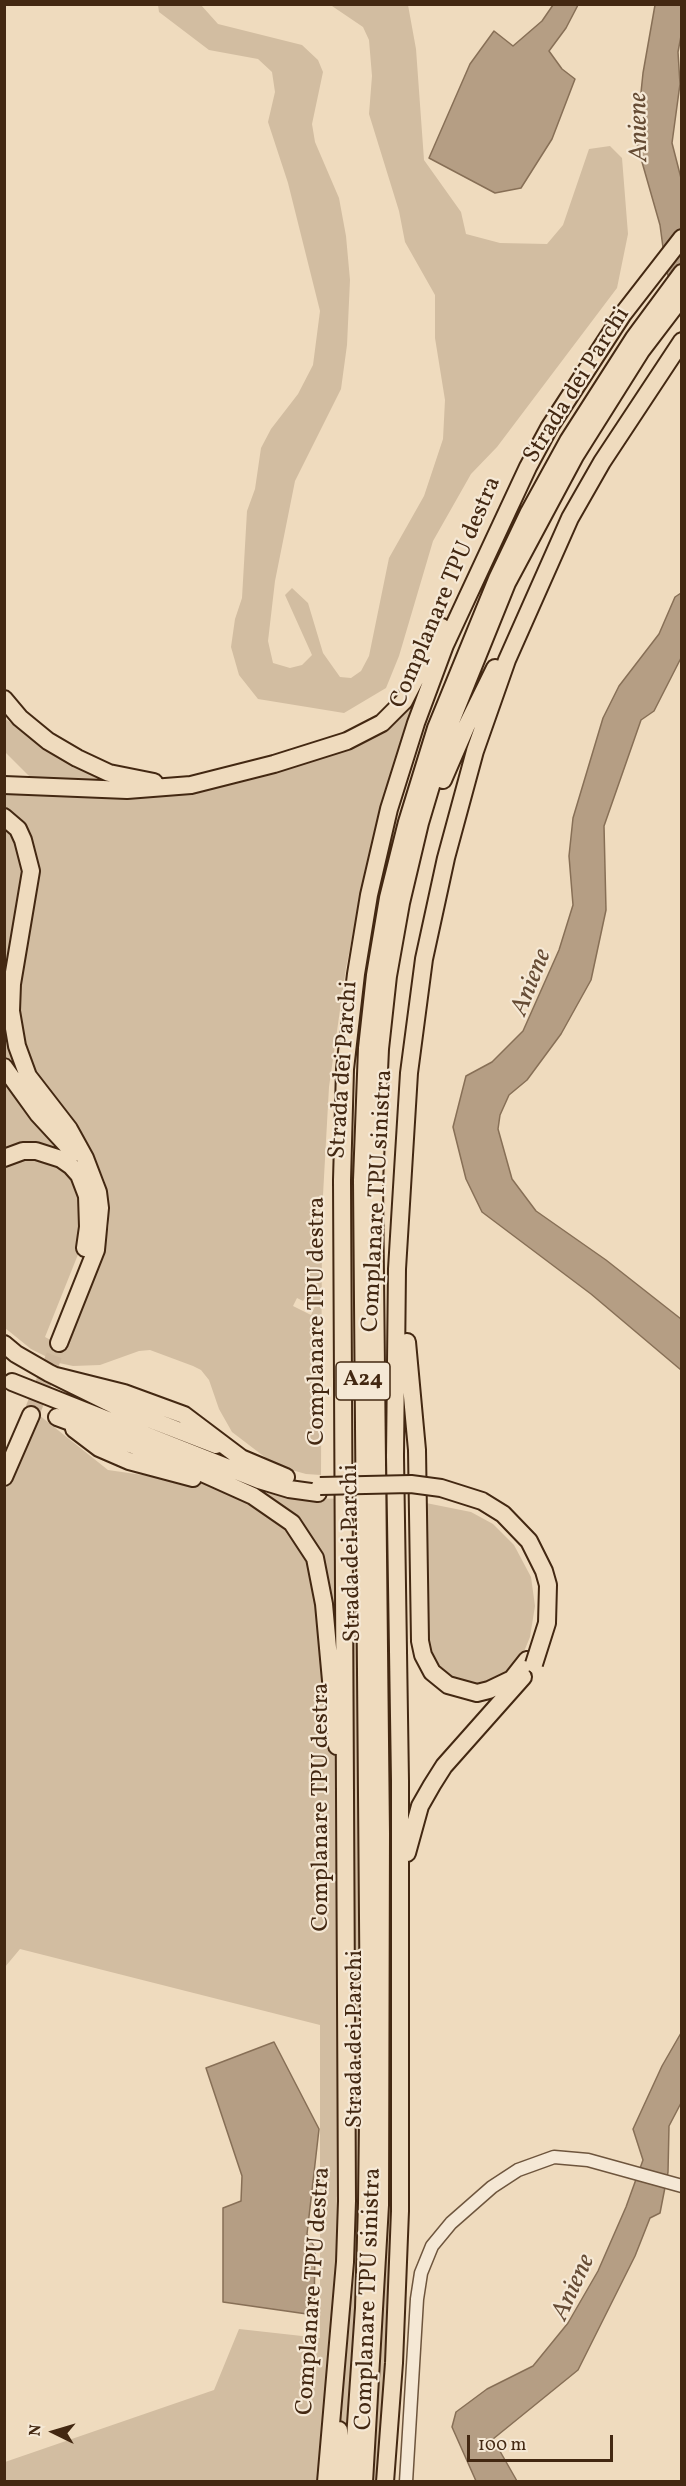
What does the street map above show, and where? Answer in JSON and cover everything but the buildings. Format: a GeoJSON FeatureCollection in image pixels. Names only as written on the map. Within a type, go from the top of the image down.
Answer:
{"type":"FeatureCollection","features":[{"type":"Feature","properties":{"kind":"highway","name":"Complanare TPU destra"},"geometry":{"type":"LineString","coordinates":[[326,2481],[345,2262],[348,2048],[342,1180],[345,1069],[356,974],[369,895],[389,809],[416,723],[445,645],[528,466],[622,314],[681,238]]}},
{"type":"Feature","properties":{"kind":"highway","name":"Strada dei Parchi"},"geometry":{"type":"LineString","coordinates":[[364,2481],[376,2309],[382,2042],[374,1183],[380,1049],[388,976],[401,903],[420,823],[448,729],[507,583],[575,456],[681,273]]}},
{"type":"Feature","properties":{"kind":"highway","name":"Strada dei Parchi"},"geometry":{"type":"LineString","coordinates":[[352,2481],[364,2308],[367,2203],[368,2004],[362,1180],[367,1048],[375,975],[391,887],[436,728],[496,579],[568,441],[638,344],[681,297]]}},
{"type":"Feature","properties":{"kind":"highway","name":"Complanare TPU sinistra"},"geometry":{"type":"LineString","coordinates":[[385,2481],[394,2363],[400,2211],[400,1935],[395,1456],[397,1269],[410,1062],[424,958],[446,858],[475,752],[507,660],[549,561],[602,462],[681,341]]}},
{"type":"Feature","properties":{"kind":"highway"},"geometry":{"type":"LineString","coordinates":[[4,785],[127,790],[191,785],[274,764],[347,741],[382,723],[404,701],[507,495],[528,466]]}},
{"type":"Feature","properties":{"kind":"highway"},"geometry":{"type":"LineString","coordinates":[[401,903],[416,871],[431,816],[465,727],[549,561]]}},
{"type":"Feature","properties":{"kind":"highway"},"geometry":{"type":"LineString","coordinates":[[4,699],[20,718],[41,735],[77,758],[128,777],[191,785]]}},
{"type":"Feature","properties":{"kind":"highway"},"geometry":{"type":"LineString","coordinates":[[4,817],[18,829],[32,872],[12,984],[12,1023],[17,1046],[28,1077],[69,1129],[94,1177],[101,1218],[96,1250],[55,1343],[85,1248],[88,1227],[87,1196],[79,1175],[61,1159],[36,1151],[23,1151],[4,1158]]}},
{"type":"Feature","properties":{"kind":"highway"},"geometry":{"type":"LineString","coordinates":[[4,1066],[38,1114],[68,1145],[94,1177]]}},
{"type":"Feature","properties":{"kind":"highway"},"geometry":{"type":"LineString","coordinates":[[402,1193],[408,1369],[417,1450],[420,1641],[423,1655],[432,1672],[447,1685],[477,1693],[512,1679],[531,1662]]}},
{"type":"Feature","properties":{"kind":"highway"},"geometry":{"type":"LineString","coordinates":[[4,1344],[16,1354],[56,1376],[124,1393],[184,1415],[231,1450],[266,1470],[319,1489]]}},
{"type":"Feature","properties":{"kind":"highway"},"geometry":{"type":"LineString","coordinates":[[8,1378],[57,1417],[172,1460],[253,1497],[292,1523],[315,1558],[324,1604],[346,1854]]}},
{"type":"Feature","properties":{"kind":"highway"},"geometry":{"type":"LineString","coordinates":[[8,1378],[259,1480],[289,1489],[411,1484],[441,1488],[482,1502],[502,1514],[529,1541],[544,1571],[548,1585],[547,1623],[531,1662],[444,1766],[420,1806],[409,1844],[400,1935]]}},
{"type":"Feature","properties":{"kind":"highway"},"geometry":{"type":"LineString","coordinates":[[4,1454],[27,1414],[4,1477]]}},
{"type":"Feature","properties":{"kind":"highway"},"geometry":{"type":"LineString","coordinates":[[341,2481],[339,2417],[347,2278],[345,2262]]}},
{"type":"Feature","properties":{"kind":"street"},"geometry":{"type":"LineString","coordinates":[[406,2481],[417,2299],[421,2273],[432,2246],[451,2223],[492,2187],[518,2170],[554,2157],[570,2157],[607,2164],[681,2186]]}},
{"type":"Feature","properties":{"kind":"shaded area"},"geometry":{"type":"Polygon","coordinates":[[[158,5],[201,5],[218,24],[302,45],[318,60],[323,72],[312,124],[315,142],[339,198],[346,236],[350,280],[347,345],[341,389],[295,481],[275,581],[268,641],[273,663],[290,668],[302,665],[312,655],[285,595],[292,588],[308,603],[323,653],[340,677],[351,678],[361,671],[369,656],[389,558],[424,496],[443,439],[445,400],[435,338],[435,295],[405,242],[399,211],[369,114],[372,76],[369,40],[363,27],[332,6],[325,5],[408,5],[416,49],[424,160],[461,212],[466,234],[500,243],[547,244],[563,225],[589,149],[610,146],[622,158],[628,234],[617,288],[497,447],[471,474],[433,541],[399,656],[386,688],[344,713],[258,699],[239,675],[231,647],[235,619],[242,598],[247,511],[255,489],[261,448],[271,429],[298,394],[313,365],[320,311],[288,183],[268,122],[275,92],[272,72],[258,59],[209,50],[159,12],[158,5]]]}},
{"type":"Feature","properties":{"kind":"shaded area"},"geometry":{"type":"Polygon","coordinates":[[[418,696],[372,847],[346,968],[329,1087],[322,1213],[321,1475],[306,1474],[288,1469],[266,1458],[232,1432],[219,1409],[209,1380],[201,1370],[193,1366],[150,1350],[139,1351],[100,1365],[73,1366],[59,1363],[31,1349],[5,1328],[5,1165],[28,1157],[67,1169],[80,1191],[81,1247],[45,1337],[64,1347],[104,1248],[109,1225],[105,1182],[95,1158],[33,1070],[18,1030],[24,828],[17,817],[5,809],[5,790],[163,797],[183,793],[397,719],[418,696]],[[306,1297],[303,1301],[297,1298],[293,1306],[311,1315],[317,1302],[306,1297]]]}},
{"type":"Feature","properties":{"kind":"shaded area"},"geometry":{"type":"Polygon","coordinates":[[[4,718],[48,749],[135,787],[34,781],[5,752],[4,718]]]}},
{"type":"Feature","properties":{"kind":"shaded area"},"geometry":{"type":"Polygon","coordinates":[[[5,827],[17,842],[23,868],[5,982],[5,827]]]}},
{"type":"Feature","properties":{"kind":"shaded area"},"geometry":{"type":"Polygon","coordinates":[[[4,1017],[10,1048],[22,1077],[8,1063],[5,1054],[4,1017]]]}},
{"type":"Feature","properties":{"kind":"shaded area"},"geometry":{"type":"Polygon","coordinates":[[[4,1081],[69,1156],[19,1145],[5,1148],[4,1081]]]}},
{"type":"Feature","properties":{"kind":"shaded area"},"geometry":{"type":"Polygon","coordinates":[[[39,1415],[108,1470],[302,1498],[404,1500],[410,2063],[392,2481],[5,2481],[5,2462],[214,2390],[239,2329],[320,2338],[320,2025],[20,1949],[5,1967],[5,1491],[39,1415]]]}},
{"type":"Feature","properties":{"kind":"shaded area"},"geometry":{"type":"Polygon","coordinates":[[[426,1503],[471,1512],[493,1524],[514,1545],[531,1577],[535,1606],[530,1637],[523,1654],[503,1676],[482,1686],[444,1676],[427,1648],[426,1503]]]}},
{"type":"Feature","properties":{"kind":"water"},"geometry":{"type":"Polygon","coordinates":[[[553,5],[578,5],[566,28],[549,51],[562,69],[575,79],[552,139],[521,188],[495,193],[429,158],[470,64],[494,31],[513,46],[542,21],[553,5]]]}},
{"type":"Feature","properties":{"kind":"water","name":"Aniene"},"geometry":{"type":"Polygon","coordinates":[[[655,5],[681,5],[681,36],[678,52],[680,84],[672,143],[682,182],[681,309],[666,270],[660,225],[636,141],[643,73],[655,5]]]}},
{"type":"Feature","properties":{"kind":"water"},"geometry":{"type":"Polygon","coordinates":[[[681,593],[681,658],[654,711],[641,720],[604,826],[606,910],[591,980],[561,1034],[527,1080],[509,1095],[500,1115],[498,1129],[512,1179],[536,1211],[606,1260],[681,1319],[681,1370],[591,1294],[482,1212],[466,1179],[453,1127],[466,1076],[492,1062],[523,1031],[559,950],[573,905],[569,856],[573,818],[603,718],[619,686],[659,634],[675,597],[681,593]]]}},
{"type":"Feature","properties":{"kind":"water"},"geometry":{"type":"Polygon","coordinates":[[[681,2033],[681,2103],[669,2126],[668,2172],[660,2213],[650,2218],[635,2256],[578,2370],[493,2439],[517,2481],[476,2481],[452,2427],[456,2412],[487,2389],[533,2366],[568,2323],[598,2271],[626,2207],[643,2160],[633,2129],[662,2066],[681,2033]]]}},
{"type":"Feature","properties":{"kind":"water"},"geometry":{"type":"Polygon","coordinates":[[[274,2042],[319,2129],[307,2234],[315,2248],[314,2315],[223,2302],[223,2208],[241,2201],[242,2176],[206,2068],[274,2042]]]}},
{"type":"Feature","properties":{"kind":"tunnel"},"geometry":{"type":"LineString","coordinates":[[31,1415],[59,1343]]}}]}
